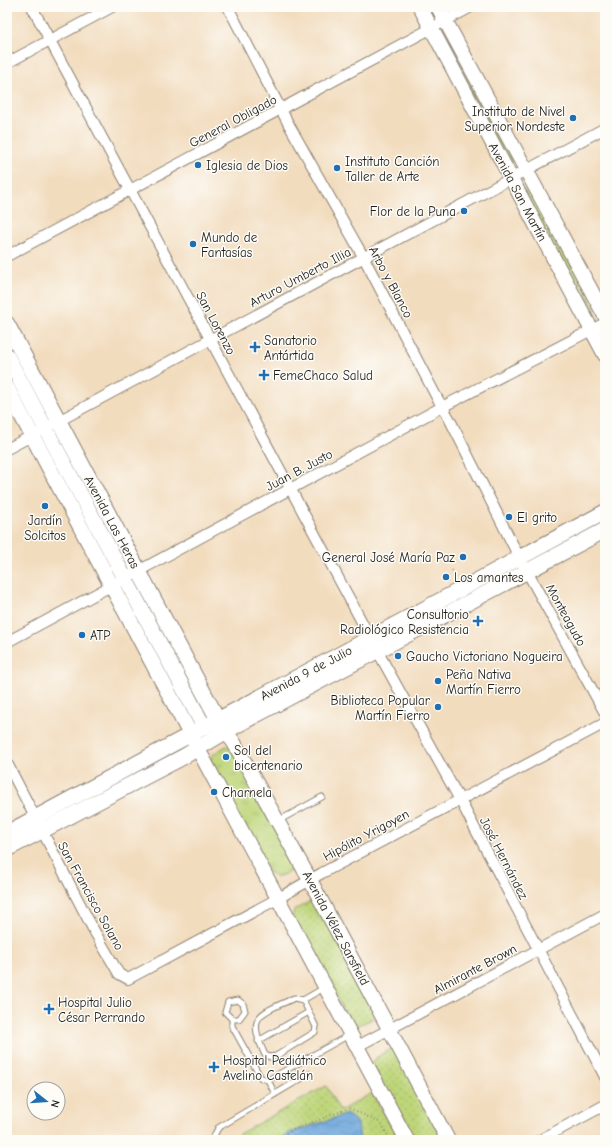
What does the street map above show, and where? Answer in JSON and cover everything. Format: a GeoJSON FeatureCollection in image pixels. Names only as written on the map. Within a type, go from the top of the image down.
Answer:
{"type":"FeatureCollection","features":[{"type":"Feature","properties":{"kind":"main road","name":"Avenida San Martín"},"geometry":{"type":"LineString","coordinates":[[420,7],[605,356]]}},
{"type":"Feature","properties":{"kind":"main road","name":"Avenida San Martín"},"geometry":{"type":"LineString","coordinates":[[438,7],[605,316]]}},
{"type":"Feature","properties":{"kind":"main road","name":"Avenida Las Heras"},"geometry":{"type":"LineString","coordinates":[[7,324],[46,428],[110,585],[198,749]]}},
{"type":"Feature","properties":{"kind":"main road","name":"Avenida Las Heras"},"geometry":{"type":"LineString","coordinates":[[7,356],[124,578],[216,727]]}},
{"type":"Feature","properties":{"kind":"main road","name":"Avenida Las Heras"},"geometry":{"type":"LineString","coordinates":[[7,388],[46,428],[137,570],[216,727]]}},
{"type":"Feature","properties":{"kind":"main road","name":"Avenida 9 de Julio"},"geometry":{"type":"LineString","coordinates":[[7,833],[38,825],[198,749],[216,727],[519,557],[605,512]]}},
{"type":"Feature","properties":{"kind":"main road","name":"Avenida 9 de Julio"},"geometry":{"type":"LineString","coordinates":[[7,849],[38,825],[191,735],[216,727],[378,652],[605,530]]}},
{"type":"Feature","properties":{"kind":"main road","name":"Avenida Vélez Sarsfield"},"geometry":{"type":"LineString","coordinates":[[216,727],[233,741],[278,821],[448,1140]]}},
{"type":"Feature","properties":{"kind":"main road"},"geometry":{"type":"LineString","coordinates":[[198,749],[407,1140]]}},
{"type":"Feature","properties":{"kind":"street","name":"San Lorenzo"},"geometry":{"type":"LineString","coordinates":[[32,7],[378,652]]}},
{"type":"Feature","properties":{"kind":"street"},"geometry":{"type":"LineString","coordinates":[[7,63],[112,7]]}},
{"type":"Feature","properties":{"kind":"street","name":"Arbo y Blanco"},"geometry":{"type":"LineString","coordinates":[[228,7],[282,110],[364,258],[442,408],[449,418],[527,572]]}},
{"type":"Feature","properties":{"kind":"street","name":"General Obligado"},"geometry":{"type":"LineString","coordinates":[[7,256],[282,110],[471,7]]}},
{"type":"Feature","properties":{"kind":"street","name":"Arturo Umberto Illia"},"geometry":{"type":"LineString","coordinates":[[7,449],[605,128]]}},
{"type":"Feature","properties":{"kind":"street","name":"Juan B. Justo"},"geometry":{"type":"LineString","coordinates":[[7,642],[137,570],[605,323]]}},
{"type":"Feature","properties":{"kind":"street","name":"Monteagudo"},"geometry":{"type":"LineString","coordinates":[[527,572],[605,713]]}},
{"type":"Feature","properties":{"kind":"street","name":"José Hernández"},"geometry":{"type":"LineString","coordinates":[[378,652],[460,800],[605,1077]]}},
{"type":"Feature","properties":{"kind":"street","name":"Hipólito Yrigoyen"},"geometry":{"type":"LineString","coordinates":[[119,974],[128,979],[605,723]]}},
{"type":"Feature","properties":{"kind":"street","name":"San Francisco Solano"},"geometry":{"type":"LineString","coordinates":[[7,763],[38,825],[119,974]]}},
{"type":"Feature","properties":{"kind":"street","name":"Almirante Brown"},"geometry":{"type":"LineString","coordinates":[[353,1041],[389,1030],[605,914]]}},
{"type":"Feature","properties":{"kind":"street"},"geometry":{"type":"LineString","coordinates":[[540,1140],[605,1105]]}},
{"type":"Feature","properties":{"kind":"lane"},"geometry":{"type":"LineString","coordinates":[[278,821],[322,797]]}},
{"type":"Feature","properties":{"kind":"lane"},"geometry":{"type":"LineString","coordinates":[[303,1000],[316,1027],[315,1032],[276,1056],[270,1057],[265,1055],[255,1031],[256,1022],[261,1015],[294,998],[303,1000],[324,987]]}},
{"type":"Feature","properties":{"kind":"lane"},"geometry":{"type":"LineString","coordinates":[[258,1040],[309,1012]]}},
{"type":"Feature","properties":{"kind":"lane"},"geometry":{"type":"LineString","coordinates":[[232,1019],[232,1026],[261,1078],[268,1080],[353,1041]]}},
{"type":"Feature","properties":{"kind":"lane"},"geometry":{"type":"LineString","coordinates":[[212,1140],[218,1128],[309,1074]]}},
{"type":"Feature","properties":{"kind":"lane"},"geometry":{"type":"LineString","coordinates":[[268,1080],[275,1094]]}},
{"type":"Feature","properties":{"kind":"path"},"geometry":{"type":"LineString","coordinates":[[452,570],[458,581]]}},
{"type":"Feature","properties":{"kind":"path"},"geometry":{"type":"LineString","coordinates":[[274,1140],[273,1138],[349,1108],[381,1123],[390,1140]]}},
{"type":"Feature","properties":{"kind":"green space"},"geometry":{"type":"Polygon","coordinates":[[[446,37],[450,39],[513,161],[509,163],[442,39],[446,37]]]}},
{"type":"Feature","properties":{"kind":"green space"},"geometry":{"type":"Polygon","coordinates":[[[528,189],[532,192],[595,308],[590,314],[524,192],[528,189]]]}},
{"type":"Feature","properties":{"kind":"green space"},"geometry":{"type":"Polygon","coordinates":[[[226,746],[235,749],[295,860],[292,870],[277,878],[269,872],[210,764],[212,755],[226,746]]]}},
{"type":"Feature","properties":{"kind":"green space"},"geometry":{"type":"Polygon","coordinates":[[[311,901],[317,901],[376,1011],[374,1018],[357,1026],[351,1024],[292,917],[294,910],[311,901]]]}},
{"type":"Feature","properties":{"kind":"green space"},"geometry":{"type":"Polygon","coordinates":[[[391,1049],[397,1051],[444,1140],[412,1140],[372,1064],[377,1057],[391,1049]]]}},
{"type":"Feature","properties":{"kind":"green space"},"geometry":{"type":"Polygon","coordinates":[[[326,1086],[340,1111],[372,1093],[399,1140],[242,1140],[239,1134],[326,1086]]]}},
{"type":"Feature","properties":{"kind":"water"},"geometry":{"type":"Polygon","coordinates":[[[347,1114],[358,1123],[360,1140],[281,1140],[289,1133],[347,1114]]]}},
{"type":"Feature","properties":{"kind":"place","name":"Instituto de Nivel Superior Nordeste"},"geometry":{"type":"Point","coordinates":[573,118]}},
{"type":"Feature","properties":{"kind":"place","name":"Iglesia de Dios"},"geometry":{"type":"Point","coordinates":[198,165]}},
{"type":"Feature","properties":{"kind":"place","name":"Instituto Canción Taller de Arte"},"geometry":{"type":"Point","coordinates":[337,168]}},
{"type":"Feature","properties":{"kind":"place","name":"Flor de la Puna"},"geometry":{"type":"Point","coordinates":[464,211]}},
{"type":"Feature","properties":{"kind":"place","name":"Mundo de Fantasías"},"geometry":{"type":"Point","coordinates":[193,244]}},
{"type":"Feature","properties":{"kind":"place","name":"Sanatorio Antártida"},"geometry":{"type":"Point","coordinates":[255,347]}},
{"type":"Feature","properties":{"kind":"place","name":"FemeChaco Salud"},"geometry":{"type":"Point","coordinates":[264,375]}},
{"type":"Feature","properties":{"kind":"place","name":"Jardín Solcitos"},"geometry":{"type":"Point","coordinates":[45,506]}},
{"type":"Feature","properties":{"kind":"place","name":"El grito"},"geometry":{"type":"Point","coordinates":[509,517]}},
{"type":"Feature","properties":{"kind":"place","name":"General José María Paz"},"geometry":{"type":"Point","coordinates":[463,557]}},
{"type":"Feature","properties":{"kind":"place","name":"Los amantes"},"geometry":{"type":"Point","coordinates":[446,577]}},
{"type":"Feature","properties":{"kind":"place","name":"Consultorio Radiológico Resistencia"},"geometry":{"type":"Point","coordinates":[478,621]}},
{"type":"Feature","properties":{"kind":"place","name":"ATP"},"geometry":{"type":"Point","coordinates":[82,635]}},
{"type":"Feature","properties":{"kind":"place","name":"Gaucho Victoriano Nogueira"},"geometry":{"type":"Point","coordinates":[398,656]}},
{"type":"Feature","properties":{"kind":"place","name":"Peña Nativa Martín Fierro"},"geometry":{"type":"Point","coordinates":[438,681]}},
{"type":"Feature","properties":{"kind":"place","name":"Biblioteca Popular Martín Fierro"},"geometry":{"type":"Point","coordinates":[438,707]}},
{"type":"Feature","properties":{"kind":"place","name":"Sol del bicentenario"},"geometry":{"type":"Point","coordinates":[226,757]}},
{"type":"Feature","properties":{"kind":"place","name":"Charnela"},"geometry":{"type":"Point","coordinates":[214,792]}},
{"type":"Feature","properties":{"kind":"place","name":"Hospital Julio César Perrando"},"geometry":{"type":"Point","coordinates":[49,1009]}},
{"type":"Feature","properties":{"kind":"place","name":"Hospital Pediátrico Avelino Castelán"},"geometry":{"type":"Point","coordinates":[214,1067]}}]}
